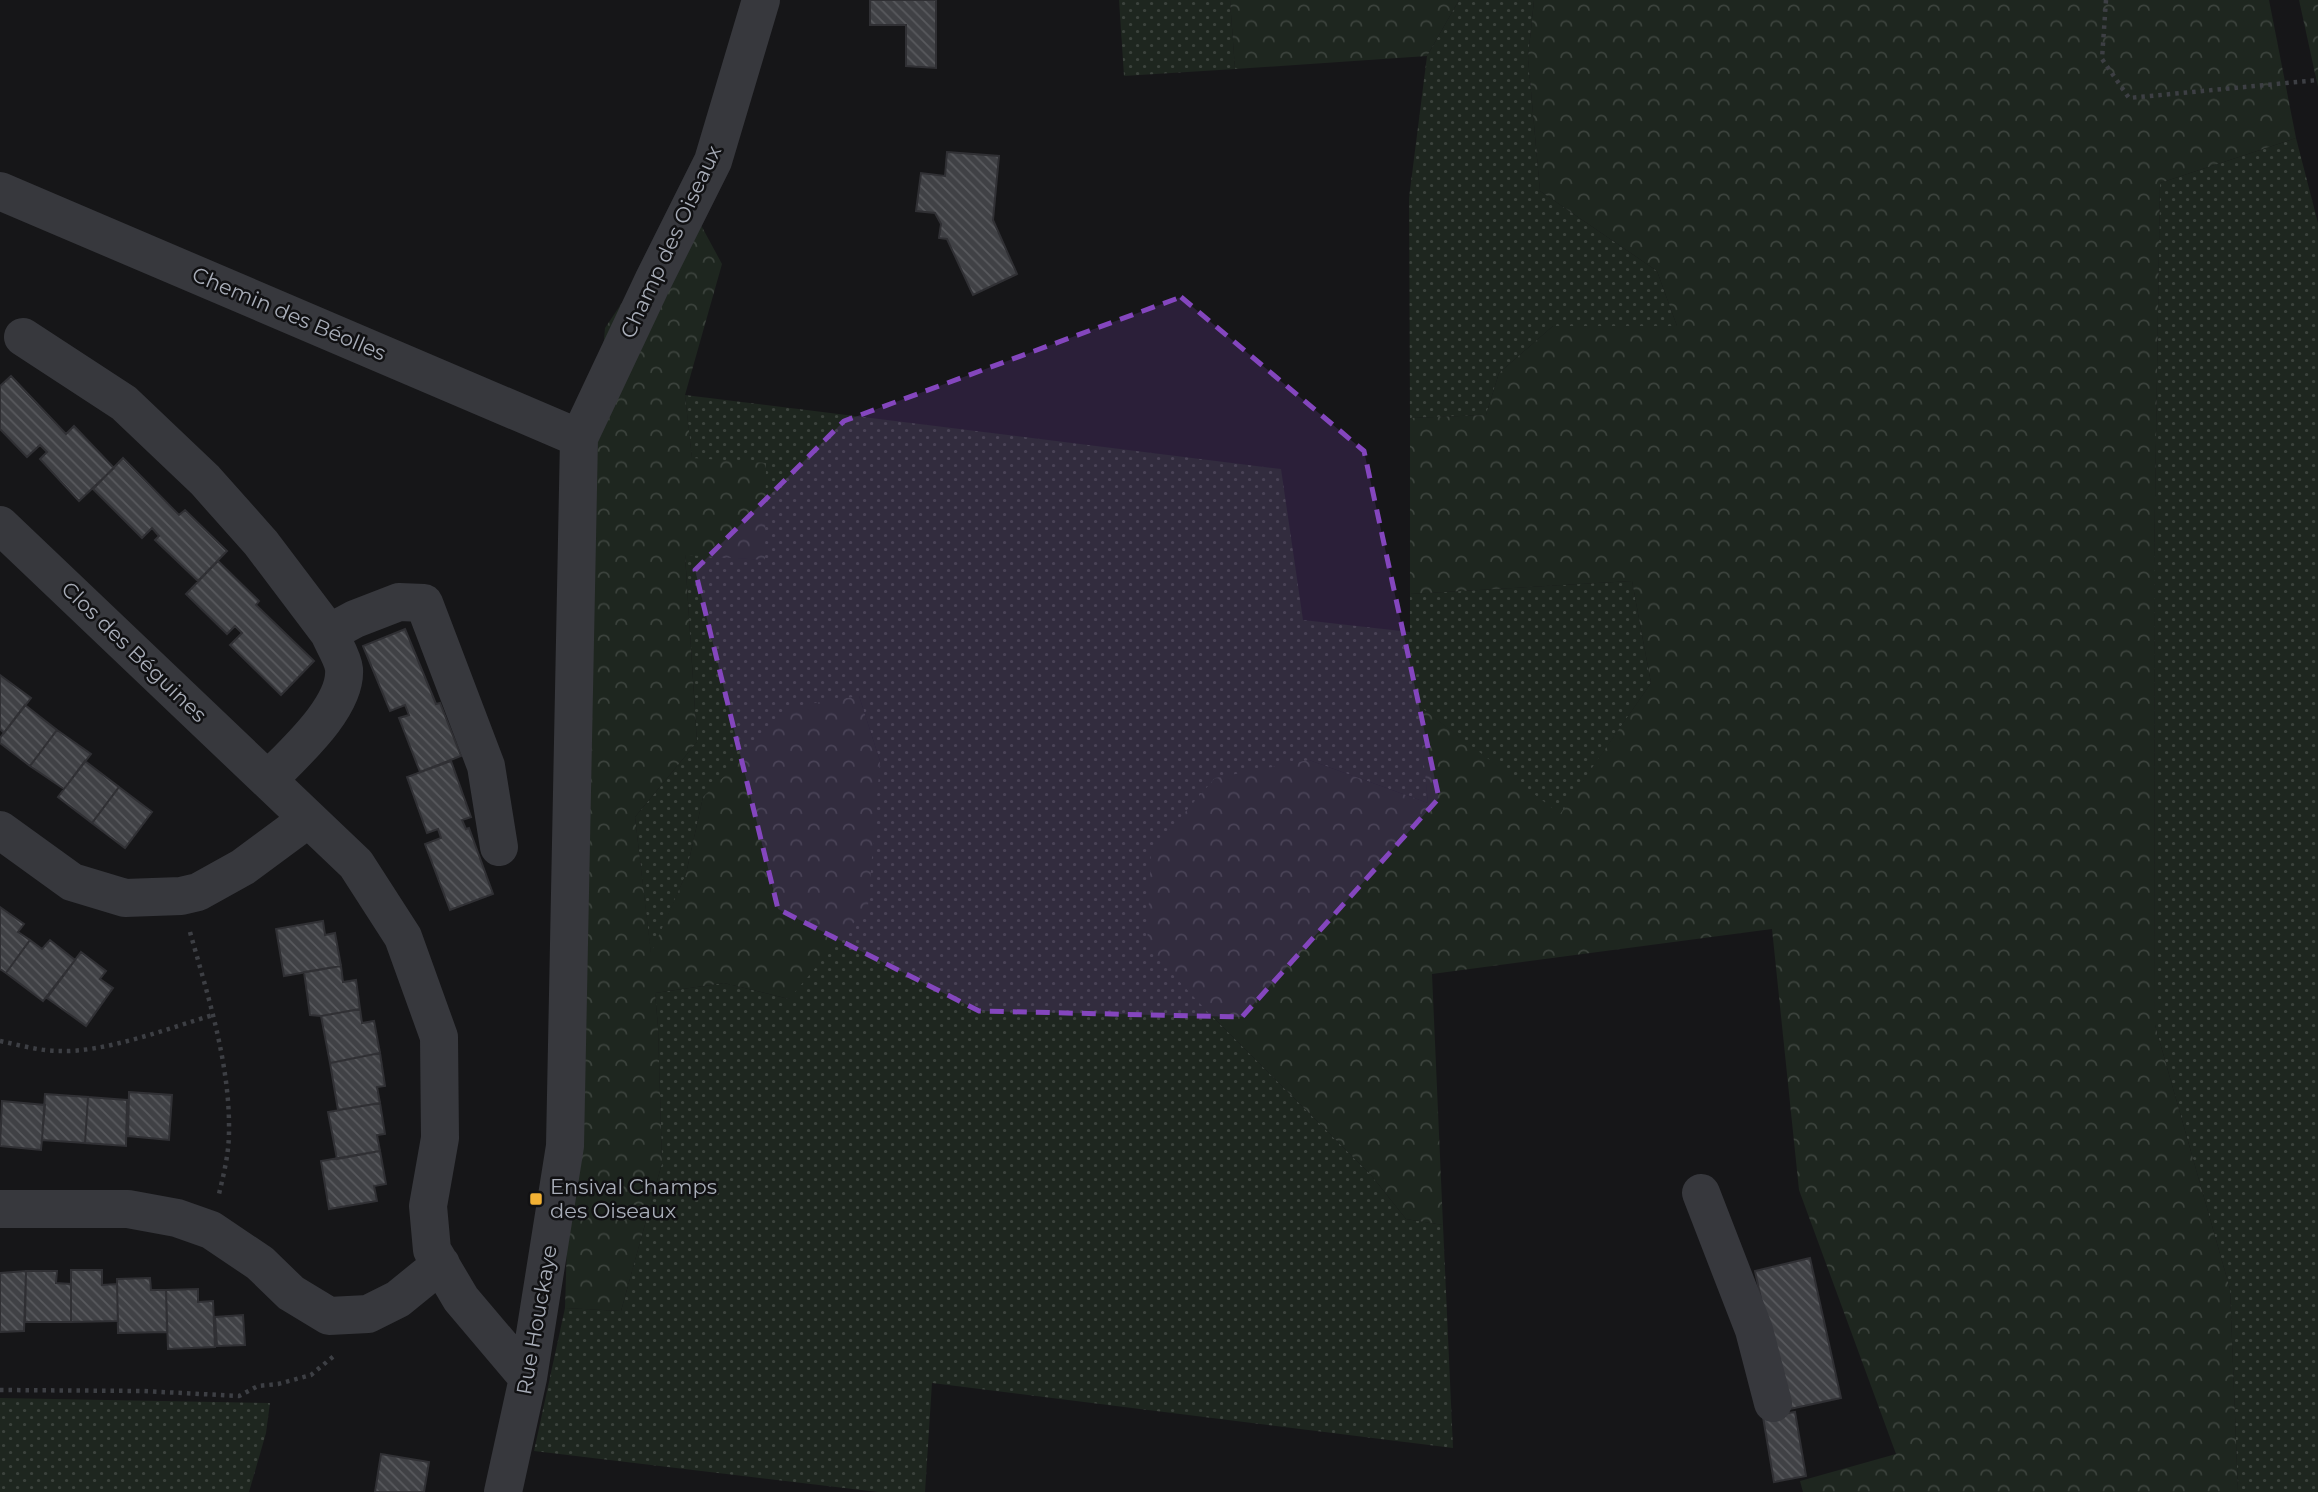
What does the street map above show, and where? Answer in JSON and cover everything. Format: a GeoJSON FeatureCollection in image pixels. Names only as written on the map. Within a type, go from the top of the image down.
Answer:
{"type":"FeatureCollection","features":[{"type":"Feature","properties":{"kind":"street","name":"Champ des Oiseaux"},"geometry":{"type":"LineString","coordinates":[[579,438],[713,161],[761,0]]}},
{"type":"Feature","properties":{"kind":"street","name":"Chemin des Béolles"},"geometry":{"type":"LineString","coordinates":[[0,191],[579,438]]}},
{"type":"Feature","properties":{"kind":"street"},"geometry":{"type":"LineString","coordinates":[[23,337],[124,403],[205,480],[261,543],[329,633],[344,668],[338,701],[268,780]]}},
{"type":"Feature","properties":{"kind":"street","name":"Rue Houckaye"},"geometry":{"type":"LineString","coordinates":[[503,1492],[528,1378],[565,1146],[579,438]]}},
{"type":"Feature","properties":{"kind":"street","name":"Clos des Béguines"},"geometry":{"type":"LineString","coordinates":[[0,525],[356,864],[402,937],[439,1037],[440,1138],[428,1206],[432,1250],[461,1299],[528,1378]]}},
{"type":"Feature","properties":{"kind":"street"},"geometry":{"type":"LineString","coordinates":[[329,633],[399,601],[424,603],[486,766],[499,848]]}},
{"type":"Feature","properties":{"kind":"street"},"geometry":{"type":"LineString","coordinates":[[0,831],[72,882],[125,898],[181,896],[198,892],[243,867],[308,819]]}},
{"type":"Feature","properties":{"kind":"street"},"geometry":{"type":"LineString","coordinates":[[1701,1193],[1754,1330],[1773,1403]]}},
{"type":"Feature","properties":{"kind":"street"},"geometry":{"type":"LineString","coordinates":[[0,1209],[128,1209],[177,1219],[211,1230],[260,1263],[291,1293],[329,1316],[368,1314],[398,1299],[441,1264]]}},
{"type":"Feature","properties":{"kind":"path"},"geometry":{"type":"LineString","coordinates":[[2106,0],[2102,59],[2129,98],[2318,80]]}},
{"type":"Feature","properties":{"kind":"path"},"geometry":{"type":"LineString","coordinates":[[181,896],[213,1015],[224,1069],[229,1129],[228,1156],[211,1230]]}},
{"type":"Feature","properties":{"kind":"path"},"geometry":{"type":"LineString","coordinates":[[0,1041],[58,1051],[82,1051],[138,1038],[213,1015]]}},
{"type":"Feature","properties":{"kind":"path"},"geometry":{"type":"LineString","coordinates":[[0,1390],[143,1391],[239,1396],[258,1386],[311,1376],[335,1355],[342,1342],[349,1315]]}},
{"type":"Feature","properties":{"kind":"highlighted area"},"geometry":{"type":"Polygon","coordinates":[[[1181,297],[1364,451],[1439,798],[1242,1017],[979,1011],[778,909],[695,570],[844,421],[1181,297]]]}},
{"type":"Feature","properties":{"kind":"green space"},"geometry":{"type":"Polygon","coordinates":[[[1119,0],[1230,0],[1235,69],[1124,76],[1119,0]]]}},
{"type":"Feature","properties":{"kind":"green space"},"geometry":{"type":"Polygon","coordinates":[[[1230,0],[1459,0],[1427,56],[1235,69],[1230,0]]]}},
{"type":"Feature","properties":{"kind":"green space"},"geometry":{"type":"Polygon","coordinates":[[[1459,0],[1534,0],[1528,58],[1540,191],[1657,271],[1677,326],[1553,326],[1499,373],[1486,415],[1410,418],[1409,198],[1427,56],[1459,0]]]}},
{"type":"Feature","properties":{"kind":"green space"},"geometry":{"type":"Polygon","coordinates":[[[1534,0],[2269,0],[2296,138],[2160,183],[2154,567],[2155,1025],[2230,1289],[2238,1492],[1803,1492],[1800,1481],[1896,1454],[1799,1190],[1772,929],[1432,974],[1443,1225],[1406,1219],[1371,1175],[1147,947],[1151,851],[1215,778],[1309,760],[1428,803],[1418,705],[1560,814],[1651,683],[1632,581],[1410,594],[1410,418],[1486,415],[1499,373],[1553,326],[1677,326],[1657,271],[1540,191],[1528,58],[1534,0]]]}},
{"type":"Feature","properties":{"kind":"green space"},"geometry":{"type":"Polygon","coordinates":[[[2299,0],[2318,0],[2318,87],[2299,0]]]}},
{"type":"Feature","properties":{"kind":"green space"},"geometry":{"type":"Polygon","coordinates":[[[2296,138],[2318,223],[2318,1492],[2238,1492],[2230,1289],[2155,1025],[2154,567],[2160,183],[2296,138]]]}},
{"type":"Feature","properties":{"kind":"green space"},"geometry":{"type":"Polygon","coordinates":[[[689,203],[722,264],[685,395],[692,458],[766,463],[765,560],[685,555],[697,742],[635,817],[651,953],[686,874],[703,797],[796,706],[859,696],[880,761],[868,906],[789,999],[724,983],[655,993],[662,1163],[621,1311],[565,1308],[588,559],[605,328],[689,203]]]}},
{"type":"Feature","properties":{"kind":"green space"},"geometry":{"type":"Polygon","coordinates":[[[685,395],[1281,469],[1303,620],[1410,632],[1410,594],[1632,581],[1651,683],[1560,815],[1419,706],[1428,803],[1309,760],[1206,1010],[1371,1175],[1406,1219],[1443,1225],[1453,1448],[932,1383],[925,1492],[878,1492],[534,1451],[565,1308],[621,1311],[662,1163],[655,993],[724,983],[789,999],[880,761],[859,696],[703,797],[686,874],[651,955],[635,817],[697,742],[685,554],[764,560],[692,459],[685,395]]]}},
{"type":"Feature","properties":{"kind":"green space"},"geometry":{"type":"Polygon","coordinates":[[[0,1398],[270,1403],[266,1433],[249,1492],[0,1492],[0,1398]]]}},
{"type":"Feature","properties":{"kind":"building"},"geometry":{"type":"Polygon","coordinates":[[[870,0],[936,0],[936,68],[906,66],[906,25],[870,25],[870,0]]]}},
{"type":"Feature","properties":{"kind":"building"},"geometry":{"type":"Polygon","coordinates":[[[947,152],[999,156],[993,220],[1017,274],[973,295],[947,239],[939,238],[941,224],[935,213],[916,211],[921,173],[945,176],[947,152]]]}},
{"type":"Feature","properties":{"kind":"building"},"geometry":{"type":"Polygon","coordinates":[[[11,376],[66,434],[74,426],[114,468],[79,501],[40,459],[47,452],[40,445],[27,457],[0,429],[0,386],[11,376]]]}},
{"type":"Feature","properties":{"kind":"building"},"geometry":{"type":"Polygon","coordinates":[[[123,458],[179,515],[185,510],[227,551],[198,581],[155,540],[159,536],[152,528],[142,538],[93,489],[123,458]]]}},
{"type":"Feature","properties":{"kind":"building"},"geometry":{"type":"Polygon","coordinates":[[[218,561],[259,601],[256,605],[314,661],[281,695],[230,645],[242,633],[235,626],[227,634],[186,594],[218,561]]]}},
{"type":"Feature","properties":{"kind":"building"},"geometry":{"type":"Polygon","coordinates":[[[405,629],[436,704],[440,703],[461,756],[420,772],[399,718],[409,715],[405,705],[390,711],[363,646],[405,629]]]}},
{"type":"Feature","properties":{"kind":"building"},"geometry":{"type":"Polygon","coordinates":[[[0,675],[31,698],[4,733],[0,729],[0,675]]]}},
{"type":"Feature","properties":{"kind":"building"},"geometry":{"type":"Polygon","coordinates":[[[25,705],[57,730],[30,766],[0,743],[0,738],[25,705]]]}},
{"type":"Feature","properties":{"kind":"building"},"geometry":{"type":"Polygon","coordinates":[[[57,730],[91,754],[64,789],[30,766],[57,730]]]}},
{"type":"Feature","properties":{"kind":"building"},"geometry":{"type":"Polygon","coordinates":[[[85,761],[119,787],[92,823],[58,797],[85,761]]]}},
{"type":"Feature","properties":{"kind":"building"},"geometry":{"type":"Polygon","coordinates":[[[451,761],[471,817],[462,820],[466,829],[469,828],[493,894],[450,910],[425,844],[441,838],[438,829],[427,833],[407,777],[451,761]]]}},
{"type":"Feature","properties":{"kind":"building"},"geometry":{"type":"Polygon","coordinates":[[[119,787],[152,812],[125,848],[92,823],[119,787]]]}},
{"type":"Feature","properties":{"kind":"building"},"geometry":{"type":"Polygon","coordinates":[[[0,907],[24,924],[18,932],[30,940],[6,973],[0,969],[0,907]]]}},
{"type":"Feature","properties":{"kind":"building"},"geometry":{"type":"Polygon","coordinates":[[[323,921],[325,935],[335,933],[341,966],[284,976],[276,929],[323,921]]]}},
{"type":"Feature","properties":{"kind":"building"},"geometry":{"type":"Polygon","coordinates":[[[30,940],[42,949],[50,940],[75,960],[43,1001],[6,973],[30,940]]]}},
{"type":"Feature","properties":{"kind":"building"},"geometry":{"type":"Polygon","coordinates":[[[81,952],[106,971],[100,979],[113,988],[86,1026],[47,998],[81,952]]]}},
{"type":"Feature","properties":{"kind":"building"},"geometry":{"type":"Polygon","coordinates":[[[341,966],[343,982],[356,980],[360,1009],[321,1016],[310,1015],[304,972],[341,966]]]}},
{"type":"Feature","properties":{"kind":"building"},"geometry":{"type":"Polygon","coordinates":[[[360,1009],[362,1023],[374,1021],[380,1053],[330,1063],[321,1016],[360,1009]]]}},
{"type":"Feature","properties":{"kind":"building"},"geometry":{"type":"Polygon","coordinates":[[[380,1053],[385,1086],[377,1087],[380,1103],[338,1110],[330,1063],[380,1053]]]}},
{"type":"Feature","properties":{"kind":"building"},"geometry":{"type":"Polygon","coordinates":[[[129,1092],[172,1095],[169,1140],[128,1136],[129,1092]]]}},
{"type":"Feature","properties":{"kind":"building"},"geometry":{"type":"Polygon","coordinates":[[[45,1094],[88,1097],[85,1143],[42,1140],[45,1094]]]}},
{"type":"Feature","properties":{"kind":"building"},"geometry":{"type":"Polygon","coordinates":[[[88,1097],[127,1100],[126,1146],[85,1143],[88,1097]]]}},
{"type":"Feature","properties":{"kind":"building"},"geometry":{"type":"Polygon","coordinates":[[[2,1101],[45,1105],[41,1150],[0,1146],[2,1101]]]}},
{"type":"Feature","properties":{"kind":"building"},"geometry":{"type":"Polygon","coordinates":[[[380,1103],[385,1134],[377,1135],[380,1151],[337,1159],[328,1112],[380,1103]]]}},
{"type":"Feature","properties":{"kind":"building"},"geometry":{"type":"Polygon","coordinates":[[[380,1151],[386,1184],[374,1186],[377,1201],[329,1209],[321,1161],[380,1151]]]}},
{"type":"Feature","properties":{"kind":"building"},"geometry":{"type":"Polygon","coordinates":[[[1810,1258],[1841,1398],[1785,1410],[1755,1271],[1810,1258]]]}},
{"type":"Feature","properties":{"kind":"building"},"geometry":{"type":"Polygon","coordinates":[[[71,1270],[102,1270],[102,1285],[117,1284],[118,1321],[71,1322],[71,1270]]]}},
{"type":"Feature","properties":{"kind":"building"},"geometry":{"type":"Polygon","coordinates":[[[26,1271],[24,1331],[0,1332],[0,1273],[26,1271]]]}},
{"type":"Feature","properties":{"kind":"building"},"geometry":{"type":"Polygon","coordinates":[[[26,1271],[57,1271],[56,1283],[71,1284],[71,1322],[25,1322],[26,1271]]]}},
{"type":"Feature","properties":{"kind":"building"},"geometry":{"type":"Polygon","coordinates":[[[150,1278],[151,1290],[166,1290],[167,1332],[118,1333],[117,1279],[150,1278]]]}},
{"type":"Feature","properties":{"kind":"building"},"geometry":{"type":"Polygon","coordinates":[[[198,1289],[198,1302],[213,1301],[215,1347],[168,1349],[166,1290],[198,1289]]]}},
{"type":"Feature","properties":{"kind":"building"},"geometry":{"type":"Polygon","coordinates":[[[243,1315],[245,1345],[217,1346],[215,1317],[243,1315]]]}},
{"type":"Feature","properties":{"kind":"building"},"geometry":{"type":"Polygon","coordinates":[[[1795,1412],[1806,1476],[1774,1482],[1763,1417],[1795,1412]]]}},
{"type":"Feature","properties":{"kind":"building"},"geometry":{"type":"Polygon","coordinates":[[[381,1454],[429,1462],[424,1492],[375,1492],[381,1454]]]}},
{"type":"Feature","properties":{"kind":"place","name":"Ensival Champs des Oiseaux"},"geometry":{"type":"Point","coordinates":[536,1199]}}]}
